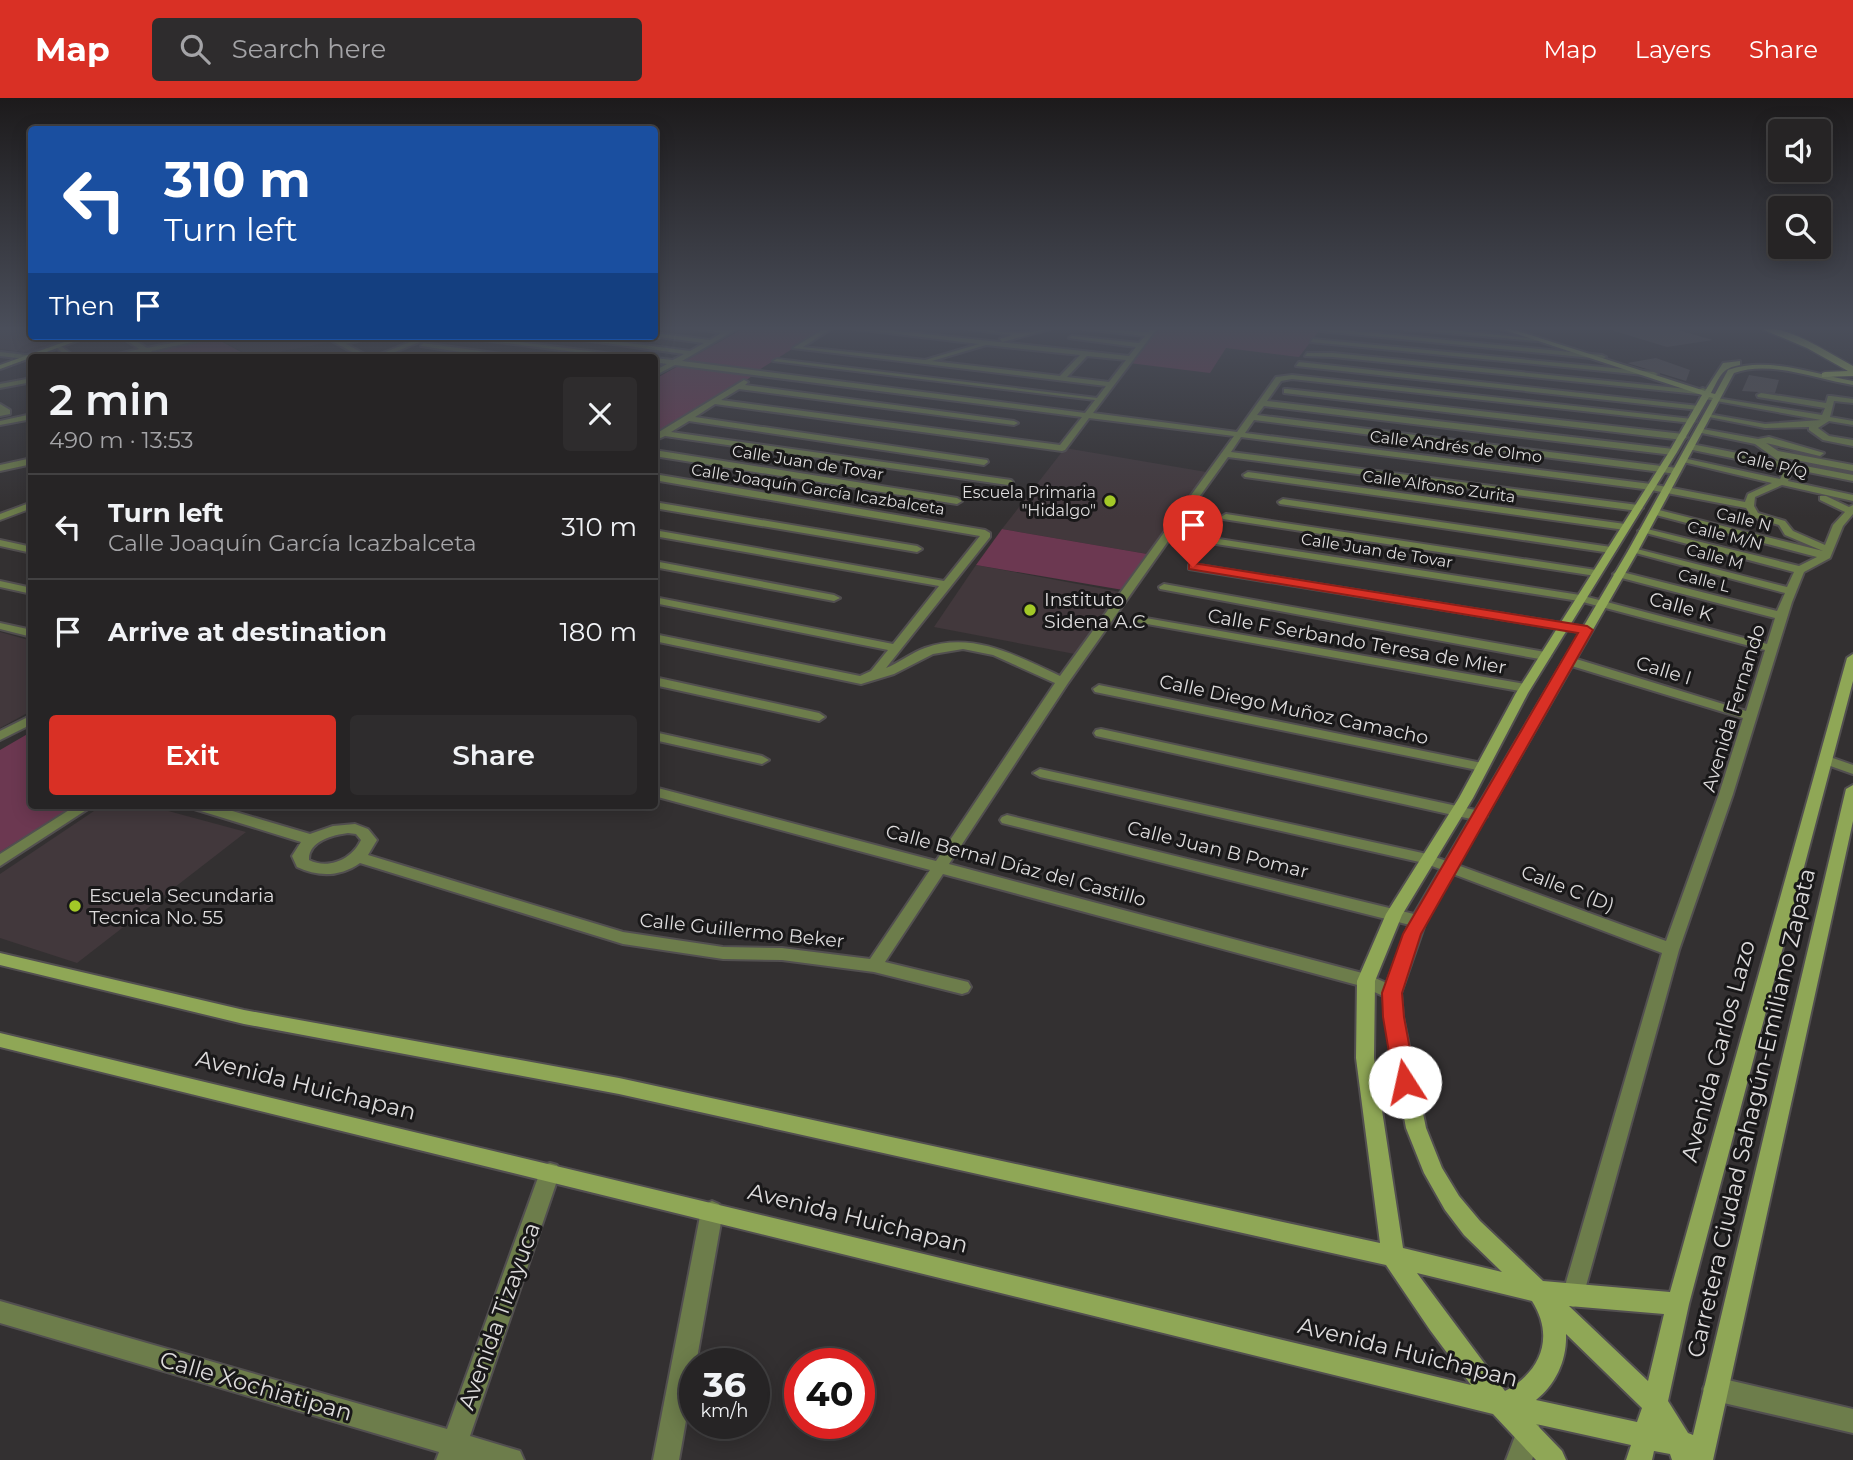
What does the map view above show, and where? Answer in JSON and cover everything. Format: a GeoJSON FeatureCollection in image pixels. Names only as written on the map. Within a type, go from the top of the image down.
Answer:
{"type":"FeatureCollection","features":[{"type":"Feature","properties":{"kind":"street"},"geometry":{"type":"LineString","coordinates":[[658,437],[729,391]]}},
{"type":"Feature","properties":{"kind":"street"},"geometry":{"type":"LineString","coordinates":[[771,391],[1014,422]]}},
{"type":"Feature","properties":{"kind":"street"},"geometry":{"type":"LineString","coordinates":[[897,391],[1027,407]]}},
{"type":"Feature","properties":{"kind":"street"},"geometry":{"type":"LineString","coordinates":[[1029,391],[1093,398]]}},
{"type":"Feature","properties":{"kind":"street"},"geometry":{"type":"LineString","coordinates":[[714,401],[1062,448],[1104,391]]}},
{"type":"Feature","properties":{"kind":"street"},"geometry":{"type":"LineString","coordinates":[[874,966],[1062,682],[1270,391]]}},
{"type":"Feature","properties":{"kind":"street"},"geometry":{"type":"LineString","coordinates":[[1287,391],[1683,437]]}},
{"type":"Feature","properties":{"kind":"street"},"geometry":{"type":"LineString","coordinates":[[1410,391],[1692,421]]}},
{"type":"Feature","properties":{"kind":"street"},"geometry":{"type":"LineString","coordinates":[[1540,391],[1699,408]]}},
{"type":"Feature","properties":{"kind":"street"},"geometry":{"type":"LineString","coordinates":[[1661,391],[1710,396]]}},
{"type":"Feature","properties":{"kind":"street"},"geometry":{"type":"LineString","coordinates":[[1693,391],[1797,414],[1853,414]]}},
{"type":"Feature","properties":{"kind":"street"},"geometry":{"type":"LineString","coordinates":[[1696,391],[1710,396]]}},
{"type":"Feature","properties":{"kind":"street"},"geometry":{"type":"LineString","coordinates":[[1553,1460],[1500,1404],[1438,1322],[1393,1256],[1365,1058],[1366,981],[1394,914],[1458,810],[1525,688],[1699,408],[1715,391]]}},
{"type":"Feature","properties":{"kind":"street"},"geometry":{"type":"LineString","coordinates":[[1762,395],[1827,412],[1853,422]]}},
{"type":"Feature","properties":{"kind":"street"},"geometry":{"type":"LineString","coordinates":[[1692,1453],[1655,1404],[1472,1228],[1452,1203],[1434,1173],[1416,1128],[1405,1082],[1392,993],[1418,921],[1655,512],[1708,416],[1710,396]]}},
{"type":"Feature","properties":{"kind":"street"},"geometry":{"type":"LineString","coordinates":[[1708,416],[1765,426],[1794,425],[1853,401]]}},
{"type":"Feature","properties":{"kind":"street"},"geometry":{"type":"LineString","coordinates":[[1261,403],[1673,453]]}},
{"type":"Feature","properties":{"kind":"street"},"geometry":{"type":"LineString","coordinates":[[0,406],[7,412],[0,414]]}},
{"type":"Feature","properties":{"kind":"street"},"geometry":{"type":"LineString","coordinates":[[999,440],[1027,407]]}},
{"type":"Feature","properties":{"kind":"street","name":"Calle Andrés de Olmo"},"geometry":{"type":"LineString","coordinates":[[1027,407],[1667,489],[1749,506],[1755,515],[1782,523],[1789,534],[1827,553]]}},
{"type":"Feature","properties":{"kind":"street"},"geometry":{"type":"LineString","coordinates":[[1758,442],[1772,410]]}},
{"type":"Feature","properties":{"kind":"street"},"geometry":{"type":"LineString","coordinates":[[1827,412],[1812,428],[1826,438],[1853,443]]}},
{"type":"Feature","properties":{"kind":"street"},"geometry":{"type":"LineString","coordinates":[[1794,425],[1797,414]]}},
{"type":"Feature","properties":{"kind":"street"},"geometry":{"type":"LineString","coordinates":[[1252,417],[1677,471]]}},
{"type":"Feature","properties":{"kind":"street"},"geometry":{"type":"LineString","coordinates":[[0,423],[22,422],[28,418]]}},
{"type":"Feature","properties":{"kind":"street"},"geometry":{"type":"LineString","coordinates":[[687,418],[984,462]]}},
{"type":"Feature","properties":{"kind":"street"},"geometry":{"type":"LineString","coordinates":[[1700,430],[1758,442],[1769,440],[1853,468]]}},
{"type":"Feature","properties":{"kind":"street","name":"Calle Juan de Tovar"},"geometry":{"type":"LineString","coordinates":[[664,433],[1008,482]]}},
{"type":"Feature","properties":{"kind":"street"},"geometry":{"type":"LineString","coordinates":[[1816,456],[1826,438]]}},
{"type":"Feature","properties":{"kind":"street"},"geometry":{"type":"LineString","coordinates":[[1758,442],[1789,466]]}},
{"type":"Feature","properties":{"kind":"street"},"geometry":{"type":"LineString","coordinates":[[1691,447],[1853,478]]}},
{"type":"Feature","properties":{"kind":"street","name":"Calle Juan de Tovar"},"geometry":{"type":"LineString","coordinates":[[658,454],[957,501]]}},
{"type":"Feature","properties":{"kind":"street","name":"Calle Andrés de Olmo"},"geometry":{"type":"LineString","coordinates":[[1227,454],[1638,508]]}},
{"type":"Feature","properties":{"kind":"street"},"geometry":{"type":"LineString","coordinates":[[1776,454],[1816,456]]}},
{"type":"Feature","properties":{"kind":"street","name":"Calle P/Q"},"geometry":{"type":"LineString","coordinates":[[1683,461],[1853,498]]}},
{"type":"Feature","properties":{"kind":"street"},"geometry":{"type":"LineString","coordinates":[[0,468],[28,462]]}},
{"type":"Feature","properties":{"kind":"street"},"geometry":{"type":"LineString","coordinates":[[1749,506],[1751,496],[1784,481],[1789,466]]}},
{"type":"Feature","properties":{"kind":"street"},"geometry":{"type":"LineString","coordinates":[[0,477],[28,470]]}},
{"type":"Feature","properties":{"kind":"street","name":"Calle Alfonso Zurita"},"geometry":{"type":"LineString","coordinates":[[1248,475],[1625,527]]}},
{"type":"Feature","properties":{"kind":"street","name":"Calle Joaquín García Icazbalceta"},"geometry":{"type":"LineString","coordinates":[[658,478],[977,531],[986,535],[945,584]]}},
{"type":"Feature","properties":{"kind":"street"},"geometry":{"type":"LineString","coordinates":[[1800,488],[1852,510],[1838,525],[1827,553],[1800,570]]}},
{"type":"Feature","properties":{"kind":"street"},"geometry":{"type":"LineString","coordinates":[[0,510],[28,500]]}},
{"type":"Feature","properties":{"kind":"street","name":"Calle Alfonso Zurita"},"geometry":{"type":"LineString","coordinates":[[1283,502],[1611,550]]}},
{"type":"Feature","properties":{"kind":"street"},"geometry":{"type":"LineString","coordinates":[[0,517],[28,506]]}},
{"type":"Feature","properties":{"kind":"street"},"geometry":{"type":"LineString","coordinates":[[658,506],[917,549]]}},
{"type":"Feature","properties":{"kind":"street","name":"Calle N"},"geometry":{"type":"LineString","coordinates":[[1655,512],[1827,553]]}},
{"type":"Feature","properties":{"kind":"street","name":"Calle Juan de Tovar"},"geometry":{"type":"LineString","coordinates":[[1226,517],[1597,573]]}},
{"type":"Feature","properties":{"kind":"street","name":"Calle M/N"},"geometry":{"type":"LineString","coordinates":[[1643,531],[1800,570]]}},
{"type":"Feature","properties":{"kind":"street"},"geometry":{"type":"LineString","coordinates":[[658,534],[945,584],[874,674]]}},
{"type":"Feature","properties":{"kind":"street","name":"Calle Juan de Tovar"},"geometry":{"type":"LineString","coordinates":[[1168,534],[1580,598]]}},
{"type":"Feature","properties":{"kind":"street"},"geometry":{"type":"LineString","coordinates":[[0,543],[28,549]]}},
{"type":"Feature","properties":{"kind":"street","name":"Calle M"},"geometry":{"type":"LineString","coordinates":[[1633,551],[1790,591]]}},
{"type":"Feature","properties":{"kind":"street"},"geometry":{"type":"LineString","coordinates":[[658,565],[834,598]]}},
{"type":"Feature","properties":{"kind":"street"},"geometry":{"type":"LineString","coordinates":[[1193,567],[1587,630]]}},
{"type":"Feature","properties":{"kind":"street","name":"Avenida Fernando"},"geometry":{"type":"LineString","coordinates":[[1582,1296],[1671,950],[1712,836],[1790,591],[1800,570]]}},
{"type":"Feature","properties":{"kind":"street","name":"Calle L"},"geometry":{"type":"LineString","coordinates":[[1618,574],[1782,616]]}},
{"type":"Feature","properties":{"kind":"street"},"geometry":{"type":"LineString","coordinates":[[0,584],[28,590]]}},
{"type":"Feature","properties":{"kind":"street"},"geometry":{"type":"LineString","coordinates":[[1164,587],[1545,656]]}},
{"type":"Feature","properties":{"kind":"street","name":"Calle K"},"geometry":{"type":"LineString","coordinates":[[1580,598],[1603,599],[1773,645]]}},
{"type":"Feature","properties":{"kind":"street"},"geometry":{"type":"LineString","coordinates":[[658,601],[896,648]]}},
{"type":"Feature","properties":{"kind":"street","name":"Calle F Serbando Teresa de Mier"},"geometry":{"type":"LineString","coordinates":[[1140,621],[1525,688]]}},
{"type":"Feature","properties":{"kind":"street"},"geometry":{"type":"LineString","coordinates":[[0,626],[28,633]]}},
{"type":"Feature","properties":{"kind":"street"},"geometry":{"type":"LineString","coordinates":[[658,638],[854,681],[892,670],[945,644],[965,643],[984,648],[1062,682]]}},
{"type":"Feature","properties":{"kind":"street","name":"Avenida Carlos Lazo"},"geometry":{"type":"LineString","coordinates":[[1642,1449],[1678,1304],[1853,658]]}},
{"type":"Feature","properties":{"kind":"street","name":"Calle I"},"geometry":{"type":"LineString","coordinates":[[1569,661],[1749,716]]}},
{"type":"Feature","properties":{"kind":"street"},"geometry":{"type":"LineString","coordinates":[[658,682],[819,717]]}},
{"type":"Feature","properties":{"kind":"street","name":"Calle Diego Muñoz Camacho"},"geometry":{"type":"LineString","coordinates":[[1099,689],[1482,767]]}},
{"type":"Feature","properties":{"kind":"street"},"geometry":{"type":"LineString","coordinates":[[0,736],[28,721]]}},
{"type":"Feature","properties":{"kind":"street"},"geometry":{"type":"LineString","coordinates":[[1101,733],[1480,816]]}},
{"type":"Feature","properties":{"kind":"street"},"geometry":{"type":"LineString","coordinates":[[658,737],[762,760]]}},
{"type":"Feature","properties":{"kind":"street"},"geometry":{"type":"LineString","coordinates":[[1827,760],[1853,769]]}},
{"type":"Feature","properties":{"kind":"street","name":"Calle Juan B Pomar"},"geometry":{"type":"LineString","coordinates":[[1040,774],[1451,866]]}},
{"type":"Feature","properties":{"kind":"street","name":"Carretera Ciudad Sahagún-Emiliano Zapata"},"geometry":{"type":"LineString","coordinates":[[1692,1453],[1715,1389],[1853,789]]}},
{"type":"Feature","properties":{"kind":"street","name":"Calle Bernal Díaz del Castillo"},"geometry":{"type":"LineString","coordinates":[[658,792],[1366,981],[1392,993]]}},
{"type":"Feature","properties":{"kind":"street"},"geometry":{"type":"LineString","coordinates":[[0,861],[81,809]]}},
{"type":"Feature","properties":{"kind":"street"},"geometry":{"type":"LineString","coordinates":[[209,809],[311,840]]}},
{"type":"Feature","properties":{"kind":"street","name":"Calle Juan B Pomar"},"geometry":{"type":"LineString","coordinates":[[1007,820],[1418,921]]}},
{"type":"Feature","properties":{"kind":"street"},"geometry":{"type":"LineString","coordinates":[[335,829],[359,829],[369,840],[359,856],[334,868],[309,868],[302,863],[300,856],[311,840],[335,829]]}},
{"type":"Feature","properties":{"kind":"street","name":"Calle Guillermo Beker"},"geometry":{"type":"LineString","coordinates":[[359,856],[623,939],[723,953],[782,954],[874,966],[962,987]]}},
{"type":"Feature","properties":{"kind":"street","name":"Calle C (D)"},"geometry":{"type":"LineString","coordinates":[[1451,866],[1671,950]]}},
{"type":"Feature","properties":{"kind":"street"},"geometry":{"type":"LineString","coordinates":[[0,959],[244,1017],[645,1092],[1393,1256],[1541,1292],[1678,1304]]}},
{"type":"Feature","properties":{"kind":"street","name":"Avenida Huichapan"},"geometry":{"type":"LineString","coordinates":[[0,1040],[1617,1431],[1642,1449],[1692,1453]]}},
{"type":"Feature","properties":{"kind":"street","name":"Avenida Tizayuca"},"geometry":{"type":"LineString","coordinates":[[451,1452],[551,1172]]}},
{"type":"Feature","properties":{"kind":"street"},"geometry":{"type":"LineString","coordinates":[[667,1460],[712,1211]]}},
{"type":"Feature","properties":{"kind":"street"},"geometry":{"type":"LineString","coordinates":[[1500,1404],[1520,1398],[1540,1382],[1552,1360],[1554,1331],[1541,1292]]}},
{"type":"Feature","properties":{"kind":"street","name":"Calle Xochiatipan"},"geometry":{"type":"LineString","coordinates":[[0,1312],[451,1452],[511,1460]]}},
{"type":"Feature","properties":{"kind":"street"},"geometry":{"type":"LineString","coordinates":[[1715,1389],[1853,1421]]}},
{"type":"Feature","properties":{"kind":"street"},"geometry":{"type":"LineString","coordinates":[[1519,1460],[1529,1432]]}},
{"type":"Feature","properties":{"kind":"shaded area"},"geometry":{"type":"Polygon","coordinates":[[[658,391],[730,391],[658,436],[658,391]]]}},
{"type":"Feature","properties":{"kind":"shaded area","name":"Escuela Primaria \"Hidalgo\""},"geometry":{"type":"Polygon","coordinates":[[[1065,448],[1218,474],[1153,555],[1002,529],[1065,448]]]}},
{"type":"Feature","properties":{"kind":"shaded area"},"geometry":{"type":"Polygon","coordinates":[[[1002,529],[1153,555],[1129,591],[976,565],[1002,529]]]}},
{"type":"Feature","properties":{"kind":"shaded area","name":"Instituto Sidena A.C"},"geometry":{"type":"Polygon","coordinates":[[[976,565],[1126,593],[1080,655],[934,627],[976,565]]]}},
{"type":"Feature","properties":{"kind":"shaded area"},"geometry":{"type":"Polygon","coordinates":[[[0,632],[28,640],[28,713],[0,728],[0,632]]]}},
{"type":"Feature","properties":{"kind":"shaded area"},"geometry":{"type":"Polygon","coordinates":[[[28,734],[28,809],[69,809],[0,852],[0,750],[28,734]]]}},
{"type":"Feature","properties":{"kind":"shaded area","name":"Escuela Secundaria Tecnica No. 55"},"geometry":{"type":"Polygon","coordinates":[[[97,809],[161,809],[246,832],[77,963],[0,938],[0,874],[97,809]]]}},
{"type":"Feature","properties":{"kind":"building"},"geometry":{"type":"Polygon","coordinates":[[[1742,391],[1776,391],[1775,393],[1742,391]]]}},
{"type":"Feature","properties":{"kind":"place","name":"Escuela Primaria \"Hidalgo\""},"geometry":{"type":"Point","coordinates":[1110,501]}},
{"type":"Feature","properties":{"kind":"place","name":"Instituto Sidena A.C"},"geometry":{"type":"Point","coordinates":[1030,610]}},
{"type":"Feature","properties":{"kind":"place","name":"Escuela Secundaria Tecnica No. 55"},"geometry":{"type":"Point","coordinates":[75,906]}},
{"type":"Feature","properties":{"kind":"route"},"geometry":{"type":"LineString","coordinates":[[1193,567],[1587,630],[1412,934],[1392,993],[1405,1082]]}}]}
